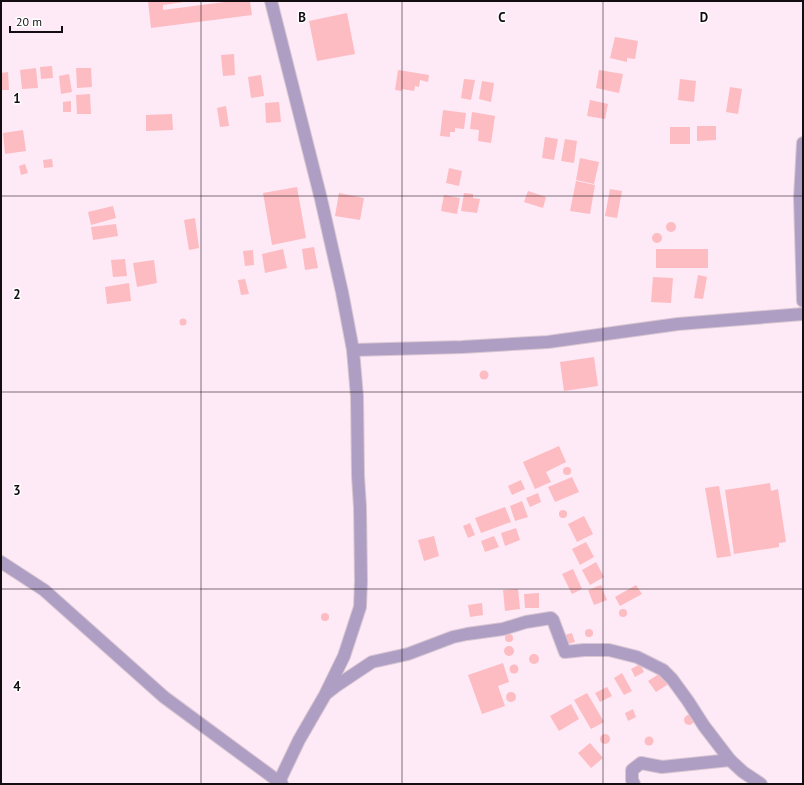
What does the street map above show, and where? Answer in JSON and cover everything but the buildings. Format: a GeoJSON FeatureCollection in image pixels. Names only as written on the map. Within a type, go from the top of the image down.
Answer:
{"type":"FeatureCollection","features":[{"type":"Feature","properties":{"kind":"street"},"geometry":{"type":"LineString","coordinates":[[1,562],[44,590],[164,697],[280,783],[299,740],[325,695],[344,656],[360,607],[361,581],[357,397],[353,350],[342,292],[321,199],[271,1]]}},
{"type":"Feature","properties":{"kind":"street"},"geometry":{"type":"LineString","coordinates":[[803,143],[800,198],[803,301]]}},
{"type":"Feature","properties":{"kind":"street"},"geometry":{"type":"LineString","coordinates":[[353,350],[462,347],[548,342],[678,324],[803,314]]}},
{"type":"Feature","properties":{"kind":"street"},"geometry":{"type":"LineString","coordinates":[[325,695],[372,662],[408,654],[453,637],[504,629],[526,622],[551,618],[565,652],[609,650],[637,657],[663,670],[672,679],[704,726],[730,760],[743,772],[761,784]]}},
{"type":"Feature","properties":{"kind":"street"},"geometry":{"type":"LineString","coordinates":[[634,784],[632,780],[632,770],[641,763],[662,767],[730,760]]}}]}
